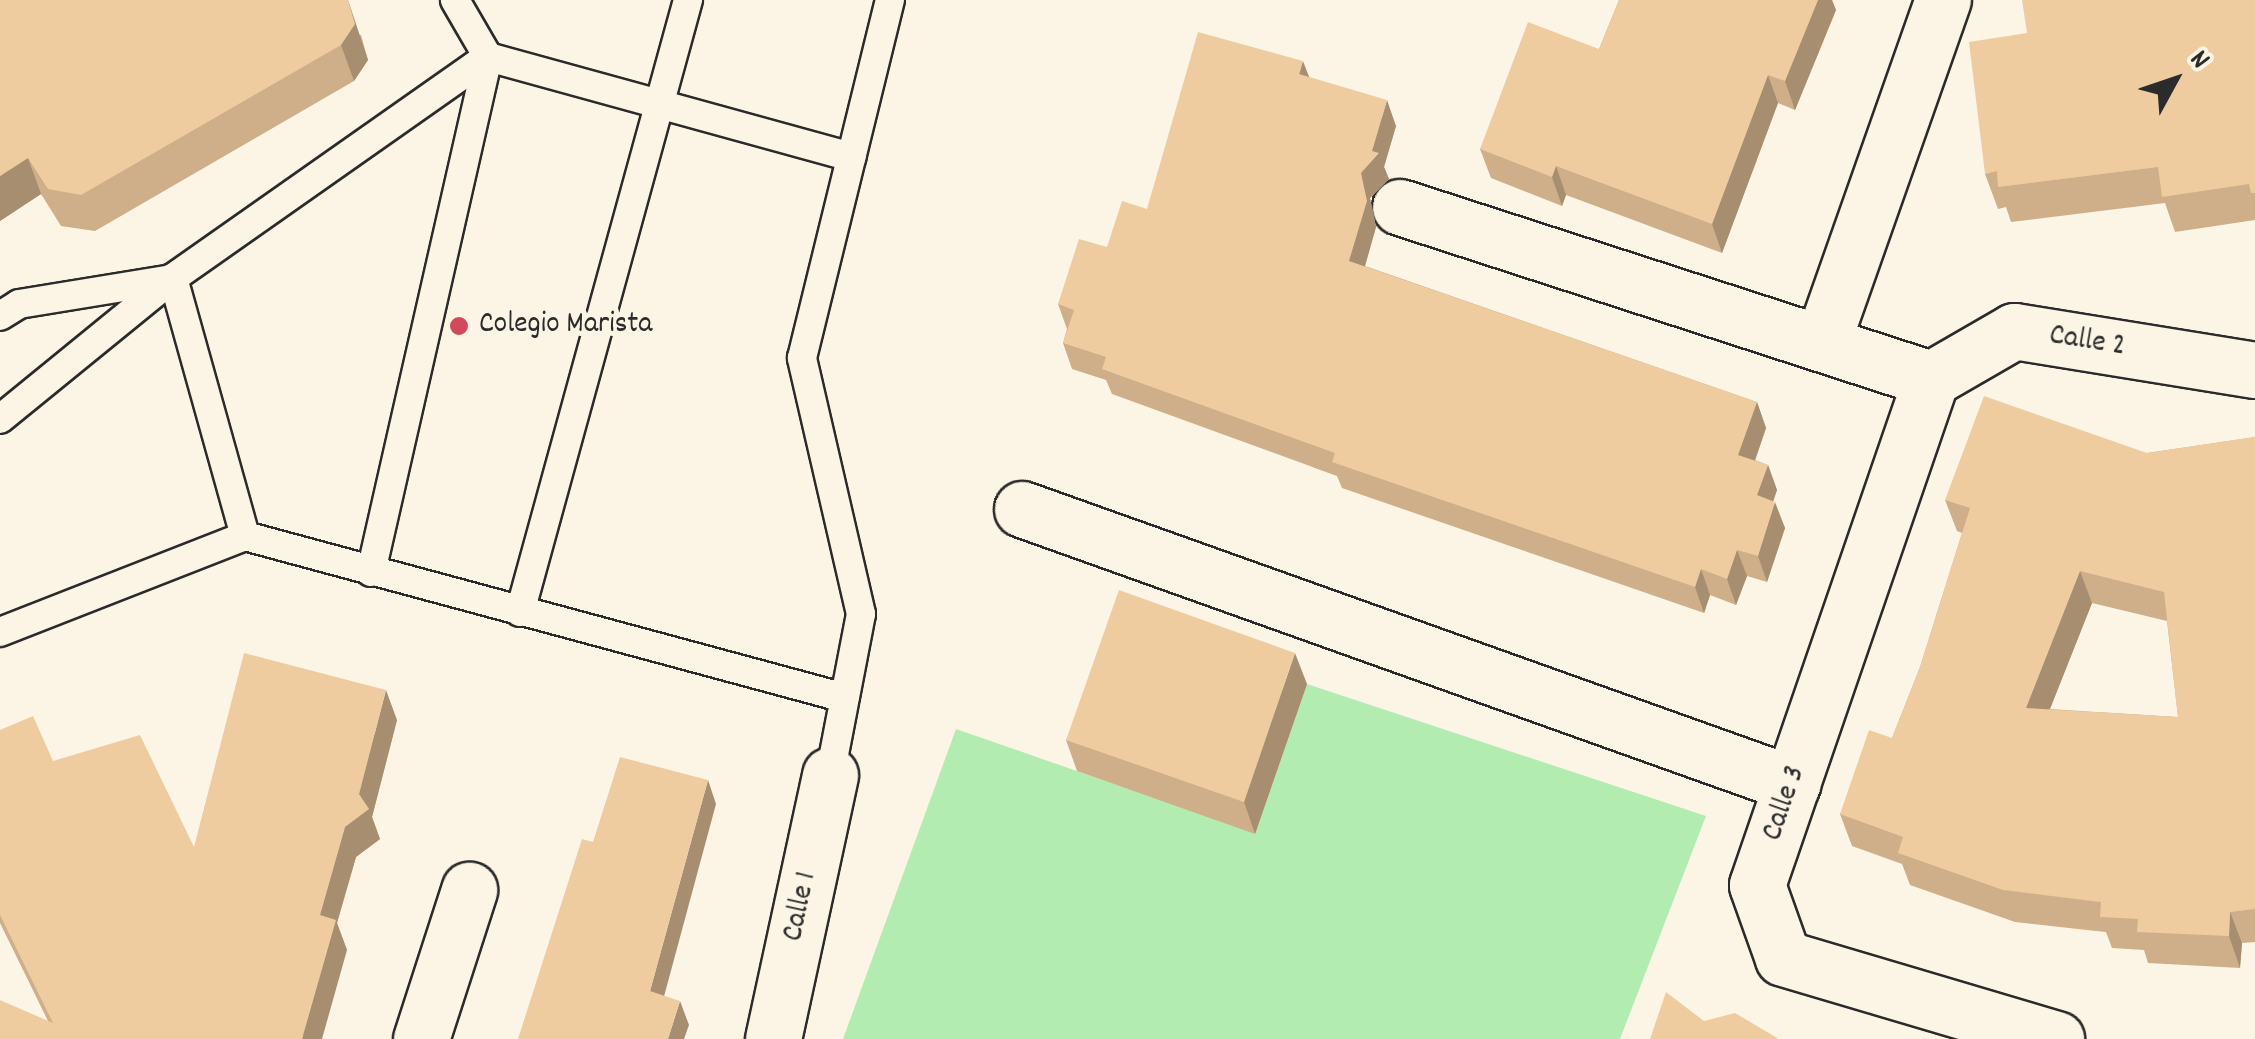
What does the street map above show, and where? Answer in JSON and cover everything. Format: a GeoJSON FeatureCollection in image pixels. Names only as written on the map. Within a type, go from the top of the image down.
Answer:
{"type":"FeatureCollection","features":[{"type":"Feature","properties":{"kind":"street"},"geometry":{"type":"LineString","coordinates":[[1823,340],[1943,0]]}},
{"type":"Feature","properties":{"kind":"street"},"geometry":{"type":"LineString","coordinates":[[1400,207],[1823,340],[1932,380]]}},
{"type":"Feature","properties":{"kind":"street","name":"Calle 2"},"geometry":{"type":"LineString","coordinates":[[1932,380],[2014,332],[2255,370]]}},
{"type":"Feature","properties":{"kind":"street","name":"Calle 3"},"geometry":{"type":"LineString","coordinates":[[1932,380],[1757,885],[1783,958],[2056,1039]]}},
{"type":"Feature","properties":{"kind":"street"},"geometry":{"type":"LineString","coordinates":[[1022,508],[1792,784]]}},
{"type":"Feature","properties":{"kind":"street","name":"Calle 1"},"geometry":{"type":"LineString","coordinates":[[773,1039],[830,775]]}},
{"type":"Feature","properties":{"kind":"street"},"geometry":{"type":"LineString","coordinates":[[421,1039],[469,890]]}},
{"type":"Feature","properties":{"kind":"lane"},"geometry":{"type":"LineString","coordinates":[[371,572],[488,57],[455,0]]}},
{"type":"Feature","properties":{"kind":"lane"},"geometry":{"type":"LineString","coordinates":[[520,612],[688,0]]}},
{"type":"Feature","properties":{"kind":"lane"},"geometry":{"type":"LineString","coordinates":[[830,775],[861,614],[802,358],[890,0]]}},
{"type":"Feature","properties":{"kind":"lane"},"geometry":{"type":"LineString","coordinates":[[488,57],[852,158]]}},
{"type":"Feature","properties":{"kind":"lane"},"geometry":{"type":"LineString","coordinates":[[0,419],[173,278],[488,57]]}},
{"type":"Feature","properties":{"kind":"lane"},"geometry":{"type":"LineString","coordinates":[[0,316],[20,304],[173,278]]}},
{"type":"Feature","properties":{"kind":"lane"},"geometry":{"type":"LineString","coordinates":[[173,278],[245,536]]}},
{"type":"Feature","properties":{"kind":"lane"},"geometry":{"type":"LineString","coordinates":[[0,632],[245,536],[845,698]]}},
{"type":"Feature","properties":{"kind":"green space"},"geometry":{"type":"Polygon","coordinates":[[[1307,684],[1706,816],[1620,1039],[843,1039],[956,729],[1255,833],[1307,684]]]}},
{"type":"Feature","properties":{"kind":"building"},"geometry":{"type":"Polygon","coordinates":[[[0,0],[348,0],[355,24],[341,45],[81,195],[48,189],[28,158],[0,176],[0,0]]]}},
{"type":"Feature","properties":{"kind":"building"},"geometry":{"type":"Polygon","coordinates":[[[1619,0],[1818,0],[1785,81],[1768,75],[1712,224],[1556,166],[1552,177],[1480,149],[1528,22],[1599,49],[1619,0]]]}},
{"type":"Feature","properties":{"kind":"building"},"geometry":{"type":"Polygon","coordinates":[[[2022,0],[2255,0],[2255,193],[2251,193],[2249,184],[2162,197],[2158,167],[1998,187],[1997,171],[1985,174],[1969,42],[2027,33],[2022,0]]]}},
{"type":"Feature","properties":{"kind":"building"},"geometry":{"type":"Polygon","coordinates":[[[1198,32],[1303,61],[1299,74],[1387,100],[1372,151],[1379,153],[1361,173],[1367,201],[1349,261],[1757,402],[1738,455],[1768,465],[1757,495],[1775,502],[1758,556],[1737,550],[1727,579],[1701,569],[1695,587],[1332,462],[1335,453],[1102,369],[1106,357],[1063,343],[1074,310],[1058,304],[1079,239],[1107,247],[1122,201],[1147,209],[1198,32]]]}},
{"type":"Feature","properties":{"kind":"building"},"geometry":{"type":"Polygon","coordinates":[[[1984,396],[2147,453],[2255,437],[2255,909],[2230,912],[2229,936],[2137,932],[2138,919],[2100,917],[2101,902],[2003,890],[1898,853],[1903,837],[1840,814],[1869,730],[1892,738],[1920,667],[1970,508],[1945,500],[1984,396]],[[2080,571],[2026,708],[2178,717],[2164,592],[2080,571]]]}},
{"type":"Feature","properties":{"kind":"building"},"geometry":{"type":"Polygon","coordinates":[[[1119,590],[1295,653],[1244,802],[1066,740],[1119,590]]]}},
{"type":"Feature","properties":{"kind":"building"},"geometry":{"type":"Polygon","coordinates":[[[244,653],[386,690],[359,794],[369,809],[345,827],[320,915],[336,920],[302,1039],[0,1039],[0,1000],[53,1023],[0,915],[0,730],[33,716],[53,761],[140,735],[194,847],[244,653]]]}},
{"type":"Feature","properties":{"kind":"building"},"geometry":{"type":"Polygon","coordinates":[[[620,757],[708,780],[650,991],[680,1001],[668,1039],[518,1039],[582,839],[593,842],[620,757]]]}},
{"type":"Feature","properties":{"kind":"building"},"geometry":{"type":"Polygon","coordinates":[[[1666,992],[1704,1021],[1735,1013],[1779,1039],[1650,1039],[1666,992]]]}},
{"type":"Feature","properties":{"kind":"place","name":"Colegio Marista"},"geometry":{"type":"Point","coordinates":[459,326]}}]}
